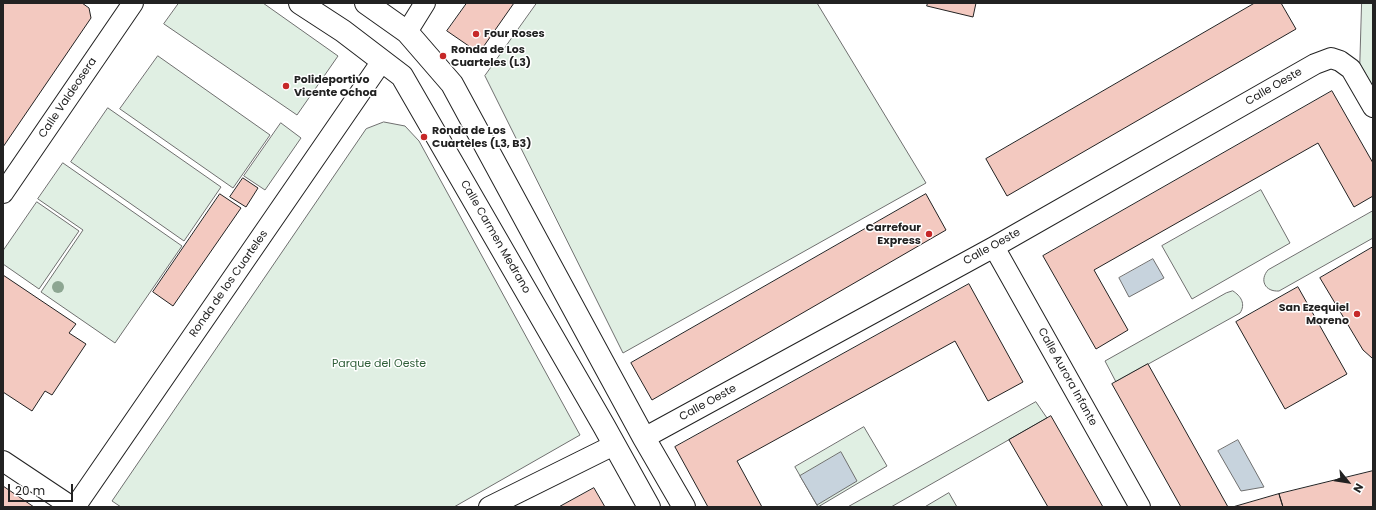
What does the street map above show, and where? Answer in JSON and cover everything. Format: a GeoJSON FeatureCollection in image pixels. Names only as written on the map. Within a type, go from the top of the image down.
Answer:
{"type":"FeatureCollection","features":[{"type":"Feature","properties":{"kind":"main road","name":"Calle Carmen Medrano"},"geometry":{"type":"LineString","coordinates":[[300,3],[343,31],[402,76],[614,444],[648,507]]}},
{"type":"Feature","properties":{"kind":"main road"},"geometry":{"type":"LineString","coordinates":[[366,3],[407,32],[452,84],[644,438],[684,507]]}},
{"type":"Feature","properties":{"kind":"street"},"geometry":{"type":"LineString","coordinates":[[407,32],[425,3]]}},
{"type":"Feature","properties":{"kind":"street","name":"Calle Valdeosera"},"geometry":{"type":"LineString","coordinates":[[3,193],[129,4]]}},
{"type":"Feature","properties":{"kind":"street","name":"Calle Oeste"},"geometry":{"type":"LineString","coordinates":[[644,438],[994,247],[1314,64],[1331,58],[1340,61],[1351,69],[1373,107]]}},
{"type":"Feature","properties":{"kind":"street","name":"Ronda de los Cuarteles"},"geometry":{"type":"LineString","coordinates":[[73,507],[382,61]]}},
{"type":"Feature","properties":{"kind":"street","name":"Calle Aurora Infante"},"geometry":{"type":"LineString","coordinates":[[994,247],[1140,507]]}},
{"type":"Feature","properties":{"kind":"street"},"geometry":{"type":"LineString","coordinates":[[489,507],[614,444]]}},
{"type":"Feature","properties":{"kind":"street"},"geometry":{"type":"LineString","coordinates":[[3,461],[73,507]]}},
{"type":"Feature","properties":{"kind":"green space","name":"Polideportivo Vicente Ochoa"},"geometry":{"type":"Polygon","coordinates":[[[179,3],[263,3],[338,56],[297,115],[164,24],[179,3]]]}},
{"type":"Feature","properties":{"kind":"green space"},"geometry":{"type":"Polygon","coordinates":[[[537,3],[817,3],[926,183],[623,353],[485,76],[537,3]]]}},
{"type":"Feature","properties":{"kind":"green space"},"geometry":{"type":"Polygon","coordinates":[[[1362,3],[1373,3],[1373,87],[1360,64],[1362,3]]]}},
{"type":"Feature","properties":{"kind":"green space"},"geometry":{"type":"Polygon","coordinates":[[[158,56],[270,135],[233,188],[120,109],[158,56]]]}},
{"type":"Feature","properties":{"kind":"green space"},"geometry":{"type":"Polygon","coordinates":[[[108,108],[221,187],[184,241],[71,162],[108,108]]]}},
{"type":"Feature","properties":{"kind":"green space","name":"Parque del Oeste"},"geometry":{"type":"Polygon","coordinates":[[[384,122],[405,126],[419,141],[580,435],[454,507],[121,507],[112,501],[366,129],[384,122]]]}},
{"type":"Feature","properties":{"kind":"green space"},"geometry":{"type":"Polygon","coordinates":[[[281,123],[301,138],[265,190],[244,176],[281,123]]]}},
{"type":"Feature","properties":{"kind":"green space"},"geometry":{"type":"Polygon","coordinates":[[[63,163],[182,246],[115,343],[41,292],[83,230],[38,199],[63,163]]]}},
{"type":"Feature","properties":{"kind":"green space"},"geometry":{"type":"Polygon","coordinates":[[[1261,190],[1290,243],[1192,299],[1162,246],[1261,190]]]}},
{"type":"Feature","properties":{"kind":"green space"},"geometry":{"type":"Polygon","coordinates":[[[37,202],[79,231],[39,289],[3,264],[3,251],[37,202]]]}},
{"type":"Feature","properties":{"kind":"green space"},"geometry":{"type":"Polygon","coordinates":[[[1373,211],[1373,238],[1279,291],[1270,290],[1265,285],[1264,278],[1268,270],[1373,211]]]}},
{"type":"Feature","properties":{"kind":"green space"},"geometry":{"type":"Polygon","coordinates":[[[1233,291],[1238,295],[1243,303],[1240,313],[1116,382],[1105,361],[1226,293],[1233,291]]]}},
{"type":"Feature","properties":{"kind":"green space"},"geometry":{"type":"Polygon","coordinates":[[[1036,402],[1047,418],[891,507],[848,507],[1036,402]]]}},
{"type":"Feature","properties":{"kind":"green space"},"geometry":{"type":"Polygon","coordinates":[[[864,427],[887,466],[818,507],[795,467],[864,427]]]}},
{"type":"Feature","properties":{"kind":"green space"},"geometry":{"type":"Polygon","coordinates":[[[949,493],[957,507],[925,507],[949,493]]]}},
{"type":"Feature","properties":{"kind":"shaded area"},"geometry":{"type":"Polygon","coordinates":[[[1153,259],[1164,278],[1129,297],[1119,278],[1153,259]]]}},
{"type":"Feature","properties":{"kind":"shaded area"},"geometry":{"type":"Polygon","coordinates":[[[1238,440],[1264,487],[1241,491],[1218,451],[1238,440]]]}},
{"type":"Feature","properties":{"kind":"shaded area"},"geometry":{"type":"Polygon","coordinates":[[[841,452],[857,481],[817,505],[800,476],[841,452]]]}},
{"type":"Feature","properties":{"kind":"building"},"geometry":{"type":"Polygon","coordinates":[[[3,3],[82,3],[89,8],[91,18],[3,147],[3,3]]]}},
{"type":"Feature","properties":{"kind":"building"},"geometry":{"type":"Polygon","coordinates":[[[467,3],[514,3],[479,53],[447,31],[467,3]]]}},
{"type":"Feature","properties":{"kind":"building"},"geometry":{"type":"Polygon","coordinates":[[[928,3],[976,3],[973,17],[927,6],[928,3]]]}},
{"type":"Feature","properties":{"kind":"building"},"geometry":{"type":"Polygon","coordinates":[[[1255,3],[1281,3],[1296,29],[1007,196],[986,159],[1255,3]]]}},
{"type":"Feature","properties":{"kind":"building"},"geometry":{"type":"Polygon","coordinates":[[[1332,91],[1373,163],[1373,196],[1354,207],[1318,143],[1094,270],[1128,330],[1096,349],[1043,256],[1332,91]]]}},
{"type":"Feature","properties":{"kind":"building"},"geometry":{"type":"Polygon","coordinates":[[[243,178],[258,188],[246,207],[230,197],[243,178]]]}},
{"type":"Feature","properties":{"kind":"building"},"geometry":{"type":"Polygon","coordinates":[[[220,194],[241,208],[173,306],[153,292],[220,194]]]}},
{"type":"Feature","properties":{"kind":"building"},"geometry":{"type":"Polygon","coordinates":[[[926,194],[946,230],[652,400],[631,363],[926,194]]]}},
{"type":"Feature","properties":{"kind":"building","name":"San Ezequiel Moreno"},"geometry":{"type":"Polygon","coordinates":[[[1373,247],[1372,358],[1363,350],[1320,278],[1373,247]]]}},
{"type":"Feature","properties":{"kind":"building"},"geometry":{"type":"Polygon","coordinates":[[[3,275],[76,324],[69,333],[86,344],[52,395],[45,391],[32,411],[3,392],[3,275]]]}},
{"type":"Feature","properties":{"kind":"building"},"geometry":{"type":"Polygon","coordinates":[[[969,284],[1023,382],[988,401],[955,341],[737,461],[762,507],[708,507],[675,447],[969,284]]]}},
{"type":"Feature","properties":{"kind":"building"},"geometry":{"type":"Polygon","coordinates":[[[1298,287],[1347,374],[1285,409],[1236,322],[1298,287]]]}},
{"type":"Feature","properties":{"kind":"building"},"geometry":{"type":"Polygon","coordinates":[[[1148,364],[1228,507],[1181,507],[1112,384],[1148,364]]]}},
{"type":"Feature","properties":{"kind":"building"},"geometry":{"type":"Polygon","coordinates":[[[1051,416],[1103,507],[1048,507],[1009,440],[1051,416]]]}},
{"type":"Feature","properties":{"kind":"building"},"geometry":{"type":"Polygon","coordinates":[[[1373,471],[1373,507],[1283,507],[1279,494],[1373,471]]]}},
{"type":"Feature","properties":{"kind":"building"},"geometry":{"type":"Polygon","coordinates":[[[3,486],[34,507],[3,507],[3,486]]]}},
{"type":"Feature","properties":{"kind":"building"},"geometry":{"type":"Polygon","coordinates":[[[594,488],[605,507],[559,507],[594,488]]]}},
{"type":"Feature","properties":{"kind":"building"},"geometry":{"type":"Polygon","coordinates":[[[1279,494],[1283,507],[1233,507],[1279,494]]]}},
{"type":"Feature","properties":{"kind":"place","name":"Four Roses"},"geometry":{"type":"Point","coordinates":[476,34]}},
{"type":"Feature","properties":{"kind":"place","name":"Ronda de Los Cuarteles (L3)"},"geometry":{"type":"Point","coordinates":[443,56]}},
{"type":"Feature","properties":{"kind":"place","name":"Polideportivo Vicente Ochoa"},"geometry":{"type":"Point","coordinates":[286,86]}},
{"type":"Feature","properties":{"kind":"place","name":"Ronda de Los Cuarteles (L3, B3)"},"geometry":{"type":"Point","coordinates":[424,137]}},
{"type":"Feature","properties":{"kind":"place","name":"Carrefour Express"},"geometry":{"type":"Point","coordinates":[929,234]}},
{"type":"Feature","properties":{"kind":"place","name":"San Ezequiel Moreno"},"geometry":{"type":"Point","coordinates":[1357,314]}}]}
